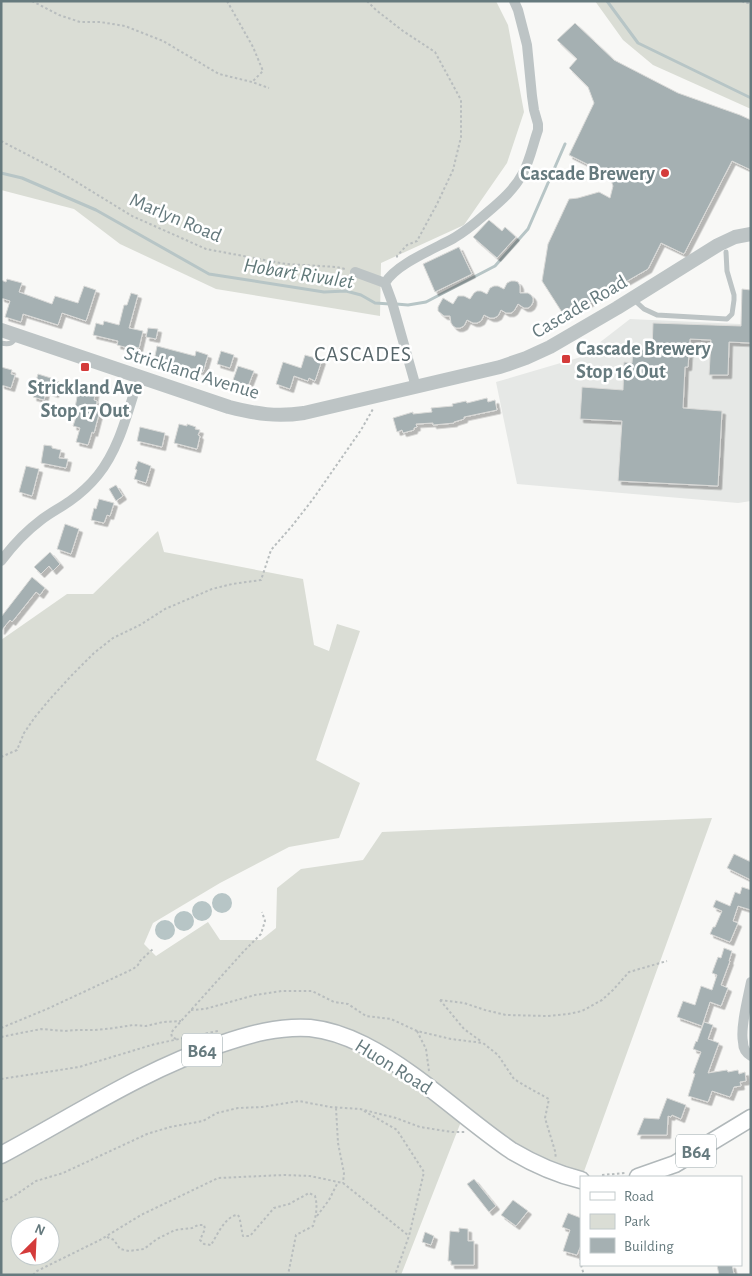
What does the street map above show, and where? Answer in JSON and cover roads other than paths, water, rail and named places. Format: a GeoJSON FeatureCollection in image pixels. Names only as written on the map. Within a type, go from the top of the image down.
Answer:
{"type":"FeatureCollection","features":[{"type":"Feature","properties":{"kind":"main road","name":"Huon Road"},"geometry":{"type":"LineString","coordinates":[[1,1155],[120,1088],[179,1059],[255,1033],[271,1030],[311,1028],[337,1034],[376,1052],[414,1075],[523,1158],[557,1173],[580,1180]]}},
{"type":"Feature","properties":{"kind":"main road","name":"B64"},"geometry":{"type":"LineString","coordinates":[[641,1176],[675,1164],[751,1118]]}},
{"type":"Feature","properties":{"kind":"street"},"geometry":{"type":"LineString","coordinates":[[385,283],[390,275],[397,270],[466,230],[502,200],[518,182],[527,164],[538,130],[538,124],[534,110],[527,45],[514,1]]}},
{"type":"Feature","properties":{"kind":"street","name":"Cascade Road"},"geometry":{"type":"LineString","coordinates":[[416,387],[500,367],[526,358],[633,298],[718,245],[735,237],[751,234]]}},
{"type":"Feature","properties":{"kind":"street"},"geometry":{"type":"LineString","coordinates":[[355,272],[385,283],[416,387]]}},
{"type":"Feature","properties":{"kind":"street","name":"Strickland Avenue"},"geometry":{"type":"LineString","coordinates":[[1,330],[242,411],[267,415],[304,413],[416,387]]}},
{"type":"Feature","properties":{"kind":"street"},"geometry":{"type":"LineString","coordinates":[[1,561],[16,542],[43,519],[76,496],[105,466],[119,438],[139,377]]}},
{"type":"Feature","properties":{"kind":"street"},"geometry":{"type":"LineString","coordinates":[[751,982],[742,1034],[743,1044],[747,1053],[751,1056]]}},
{"type":"Feature","properties":{"kind":"lane"},"geometry":{"type":"LineString","coordinates":[[633,298],[644,309],[657,315],[727,319],[732,314],[734,300],[727,271],[726,252]]}},
{"type":"Feature","properties":{"kind":"lane"},"geometry":{"type":"LineString","coordinates":[[1,343],[10,344],[18,336]]}},
{"type":"Feature","properties":{"kind":"waterway","name":"Hobart Rivulet"},"geometry":{"type":"LineString","coordinates":[[607,1],[638,43],[751,98]]}},
{"type":"Feature","properties":{"kind":"waterway","name":"Hobart Rivulet"},"geometry":{"type":"LineString","coordinates":[[396,304],[408,305],[426,302],[495,266],[528,229],[565,144]]}},
{"type":"Feature","properties":{"kind":"waterway","name":"Hobart Rivulet"},"geometry":{"type":"LineString","coordinates":[[1,173],[22,178],[96,210],[209,274],[324,292],[346,291],[361,295],[375,303],[390,304]]}},
{"type":"Feature","properties":{"kind":"place","name":"Cascade Brewery"},"geometry":{"type":"Point","coordinates":[665,173]}},
{"type":"Feature","properties":{"kind":"place","name":"Cascade Brewery Stop 16 Out"},"geometry":{"type":"Point","coordinates":[566,359]}},
{"type":"Feature","properties":{"kind":"place","name":"Strickland Ave Stop 17 Out"},"geometry":{"type":"Point","coordinates":[85,367]}},
{"type":"Feature","properties":{"kind":"district","name":"CASCADES"},"geometry":{"type":"Point","coordinates":[363,354]}}]}
